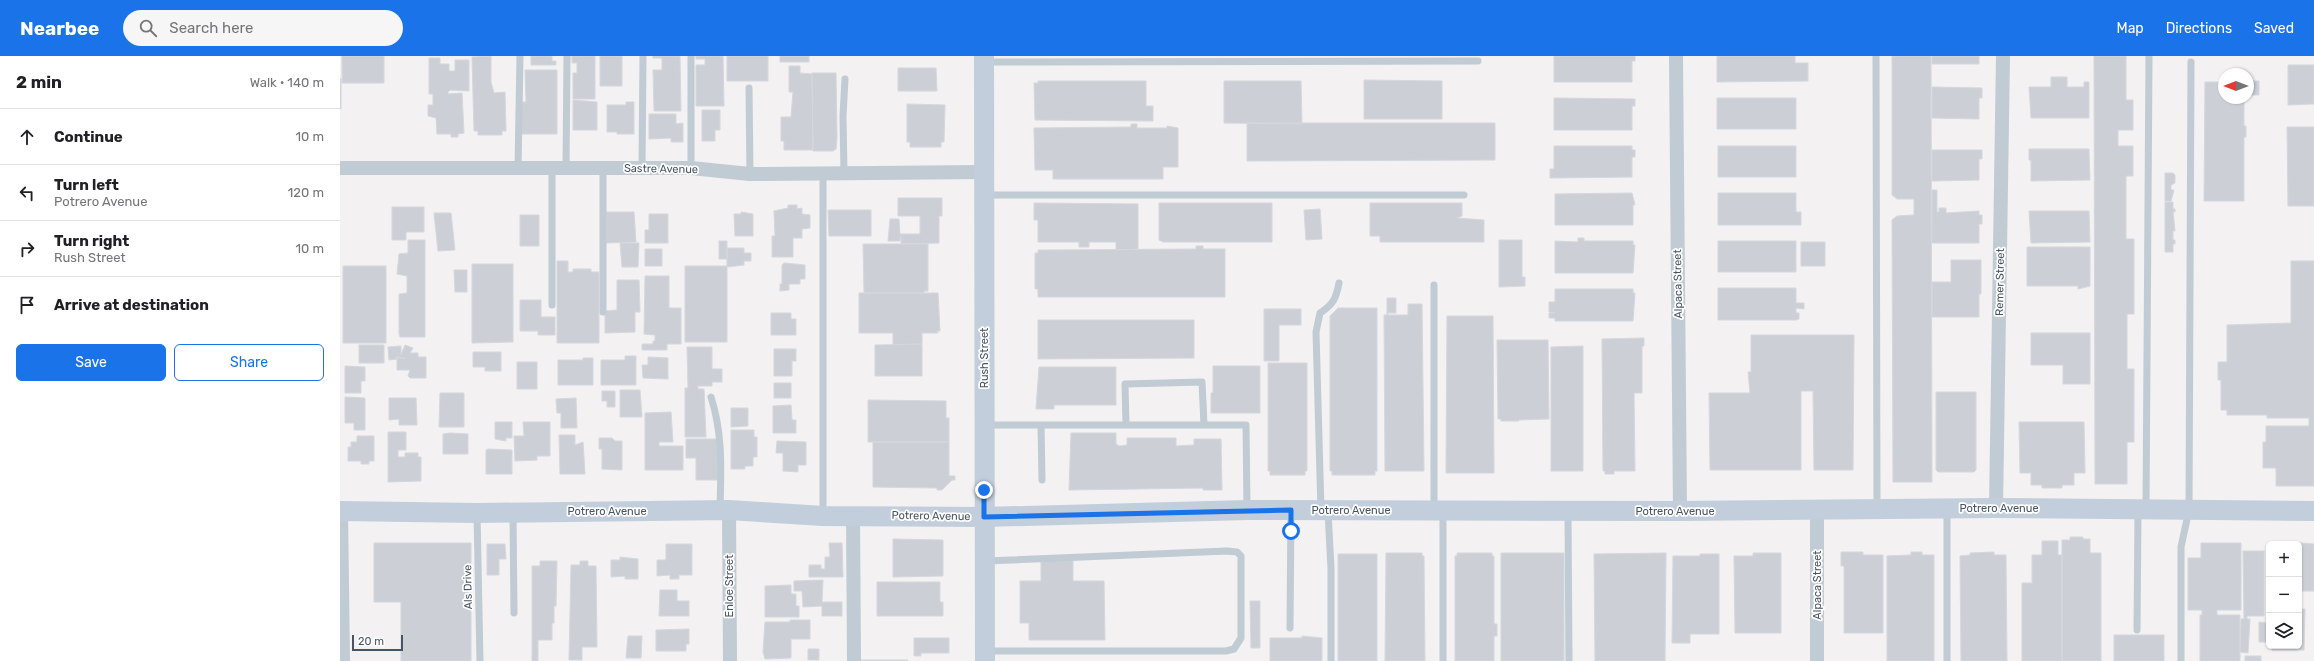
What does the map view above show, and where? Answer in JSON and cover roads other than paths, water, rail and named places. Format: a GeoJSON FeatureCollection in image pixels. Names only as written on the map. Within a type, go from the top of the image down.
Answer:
{"type":"FeatureCollection","features":[{"type":"Feature","properties":{"kind":"street","name":"Alpaca Street"},"geometry":{"type":"LineString","coordinates":[[1675,56],[1680,511]]}},
{"type":"Feature","properties":{"kind":"street","name":"Remer Street"},"geometry":{"type":"LineString","coordinates":[[1996,508],[2003,56]]}},
{"type":"Feature","properties":{"kind":"street","name":"Rush Street"},"geometry":{"type":"LineString","coordinates":[[984,59],[985,656]]}},
{"type":"Feature","properties":{"kind":"street","name":"Sastre Avenue"},"geometry":{"type":"LineString","coordinates":[[340,168],[691,168],[750,174],[983,172]]}},
{"type":"Feature","properties":{"kind":"street","name":"Potrero Avenue"},"geometry":{"type":"LineString","coordinates":[[340,510],[478,513],[724,510],[823,516],[984,517],[1247,510],[1680,511],[1996,508],[2314,511]]}},
{"type":"Feature","properties":{"kind":"street","name":"Alpaca Street"},"geometry":{"type":"LineString","coordinates":[[1817,509],[1817,661]]}},
{"type":"Feature","properties":{"kind":"street"},"geometry":{"type":"LineString","coordinates":[[340,510],[343,661]]}},
{"type":"Feature","properties":{"kind":"street","name":"Enloe Street"},"geometry":{"type":"LineString","coordinates":[[724,510],[730,661]]}},
{"type":"Feature","properties":{"kind":"street"},"geometry":{"type":"LineString","coordinates":[[853,515],[854,661]]}},
{"type":"Feature","properties":{"kind":"lane"},"geometry":{"type":"LineString","coordinates":[[518,168],[520,56]]}},
{"type":"Feature","properties":{"kind":"lane"},"geometry":{"type":"LineString","coordinates":[[552,305],[559,168],[567,56]]}},
{"type":"Feature","properties":{"kind":"lane"},"geometry":{"type":"LineString","coordinates":[[642,168],[643,56]]}},
{"type":"Feature","properties":{"kind":"lane"},"geometry":{"type":"LineString","coordinates":[[691,56],[691,168]]}},
{"type":"Feature","properties":{"kind":"lane"},"geometry":{"type":"LineString","coordinates":[[1876,56],[1877,509]]}},
{"type":"Feature","properties":{"kind":"lane"},"geometry":{"type":"LineString","coordinates":[[2137,630],[2142,509],[2149,56]]}},
{"type":"Feature","properties":{"kind":"lane"},"geometry":{"type":"LineString","coordinates":[[984,59],[1478,61]]}},
{"type":"Feature","properties":{"kind":"lane"},"geometry":{"type":"LineString","coordinates":[[2181,661],[2181,547],[2189,510],[2191,62]]}},
{"type":"Feature","properties":{"kind":"lane"},"geometry":{"type":"LineString","coordinates":[[844,173],[843,116],[845,79]]}},
{"type":"Feature","properties":{"kind":"lane"},"geometry":{"type":"LineString","coordinates":[[749,88],[750,174]]}},
{"type":"Feature","properties":{"kind":"lane"},"geometry":{"type":"LineString","coordinates":[[603,168],[603,312]]}},
{"type":"Feature","properties":{"kind":"lane"},"geometry":{"type":"LineString","coordinates":[[823,174],[823,516]]}},
{"type":"Feature","properties":{"kind":"lane"},"geometry":{"type":"LineString","coordinates":[[984,195],[1464,195]]}},
{"type":"Feature","properties":{"kind":"lane"},"geometry":{"type":"LineString","coordinates":[[1331,661],[1331,568],[1324,510],[1316,332],[1320,313],[1332,305],[1336,299],[1339,283]]}},
{"type":"Feature","properties":{"kind":"lane"},"geometry":{"type":"LineString","coordinates":[[1434,285],[1438,510],[1443,661]]}},
{"type":"Feature","properties":{"kind":"lane"},"geometry":{"type":"LineString","coordinates":[[1126,425],[1126,384],[1202,382],[1204,425]]}},
{"type":"Feature","properties":{"kind":"lane"},"geometry":{"type":"LineString","coordinates":[[711,396],[718,417],[722,450],[724,510]]}},
{"type":"Feature","properties":{"kind":"lane"},"geometry":{"type":"LineString","coordinates":[[984,425],[1246,425],[1247,510]]}},
{"type":"Feature","properties":{"kind":"lane"},"geometry":{"type":"LineString","coordinates":[[1042,425],[1042,480]]}},
{"type":"Feature","properties":{"kind":"lane"},"geometry":{"type":"LineString","coordinates":[[1947,508],[1947,661]]}},
{"type":"Feature","properties":{"kind":"lane"},"geometry":{"type":"LineString","coordinates":[[1290,628],[1291,510]]}},
{"type":"Feature","properties":{"kind":"lane"},"geometry":{"type":"LineString","coordinates":[[1568,510],[1568,661]]}},
{"type":"Feature","properties":{"kind":"lane"},"geometry":{"type":"LineString","coordinates":[[513,512],[514,613]]}},
{"type":"Feature","properties":{"kind":"lane","name":"Als Drive"},"geometry":{"type":"LineString","coordinates":[[478,513],[480,661]]}},
{"type":"Feature","properties":{"kind":"lane"},"geometry":{"type":"LineString","coordinates":[[984,561],[1227,550],[1238,552],[1241,556],[1241,638],[1234,649],[1226,651],[1124,651],[985,656]]}}]}
